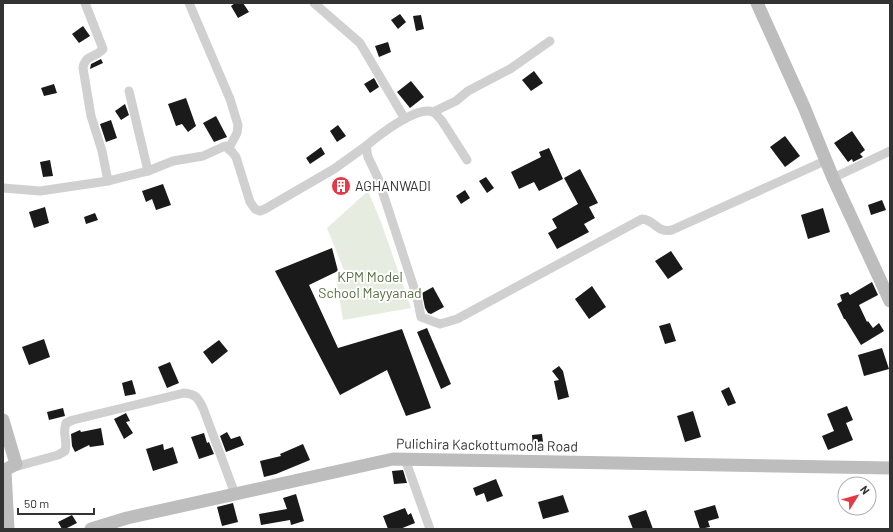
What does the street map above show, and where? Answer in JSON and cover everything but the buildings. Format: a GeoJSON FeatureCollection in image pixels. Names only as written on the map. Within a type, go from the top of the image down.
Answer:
{"type":"FeatureCollection","features":[{"type":"Feature","properties":{"kind":"main road"},"geometry":{"type":"LineString","coordinates":[[757,3],[804,107],[827,160],[833,178],[890,301]]}},
{"type":"Feature","properties":{"kind":"main road"},"geometry":{"type":"LineString","coordinates":[[3,420],[8,465],[8,529]]}},
{"type":"Feature","properties":{"kind":"main road","name":"Pulichira Kackottumoola Road"},"geometry":{"type":"LineString","coordinates":[[91,529],[127,518],[394,459],[890,468]]}},
{"type":"Feature","properties":{"kind":"street"},"geometry":{"type":"LineString","coordinates":[[85,3],[103,49],[100,53],[88,58],[84,62],[83,68],[92,116],[102,151],[108,181]]}},
{"type":"Feature","properties":{"kind":"street"},"geometry":{"type":"LineString","coordinates":[[190,3],[230,99],[238,125],[237,133],[228,148]]}},
{"type":"Feature","properties":{"kind":"street"},"geometry":{"type":"LineString","coordinates":[[314,3],[360,43],[405,118]]}},
{"type":"Feature","properties":{"kind":"street"},"geometry":{"type":"LineString","coordinates":[[3,188],[40,191],[108,181],[148,171],[173,161],[203,156],[225,146],[236,157],[250,202],[255,209],[260,211],[334,169],[382,133],[405,118],[418,113],[433,112],[456,101],[468,91],[510,69],[550,41]]}},
{"type":"Feature","properties":{"kind":"street"},"geometry":{"type":"LineString","coordinates":[[129,92],[148,171]]}},
{"type":"Feature","properties":{"kind":"street"},"geometry":{"type":"LineString","coordinates":[[433,112],[442,121],[466,160]]}},
{"type":"Feature","properties":{"kind":"street"},"geometry":{"type":"LineString","coordinates":[[366,146],[368,157],[378,178],[417,297],[422,317],[440,324],[457,319],[642,219],[650,220],[661,230],[666,232],[827,160]]}},
{"type":"Feature","properties":{"kind":"street"},"geometry":{"type":"LineString","coordinates":[[833,178],[890,151]]}},
{"type":"Feature","properties":{"kind":"street"},"geometry":{"type":"LineString","coordinates":[[8,465],[58,455],[65,451],[66,446],[64,430],[66,423],[73,420],[184,393],[192,394],[198,399],[203,408],[235,494]]}},
{"type":"Feature","properties":{"kind":"street"},"geometry":{"type":"LineString","coordinates":[[405,459],[430,529]]}},
{"type":"Feature","properties":{"kind":"green space","name":"KPM Model School Mayyanad"},"geometry":{"type":"Polygon","coordinates":[[[368,191],[381,222],[411,308],[343,320],[336,278],[344,270],[327,228],[368,191]]]}},
{"type":"Feature","properties":{"kind":"place","name":"AGHANWADI"},"geometry":{"type":"Point","coordinates":[341,186]}}]}
